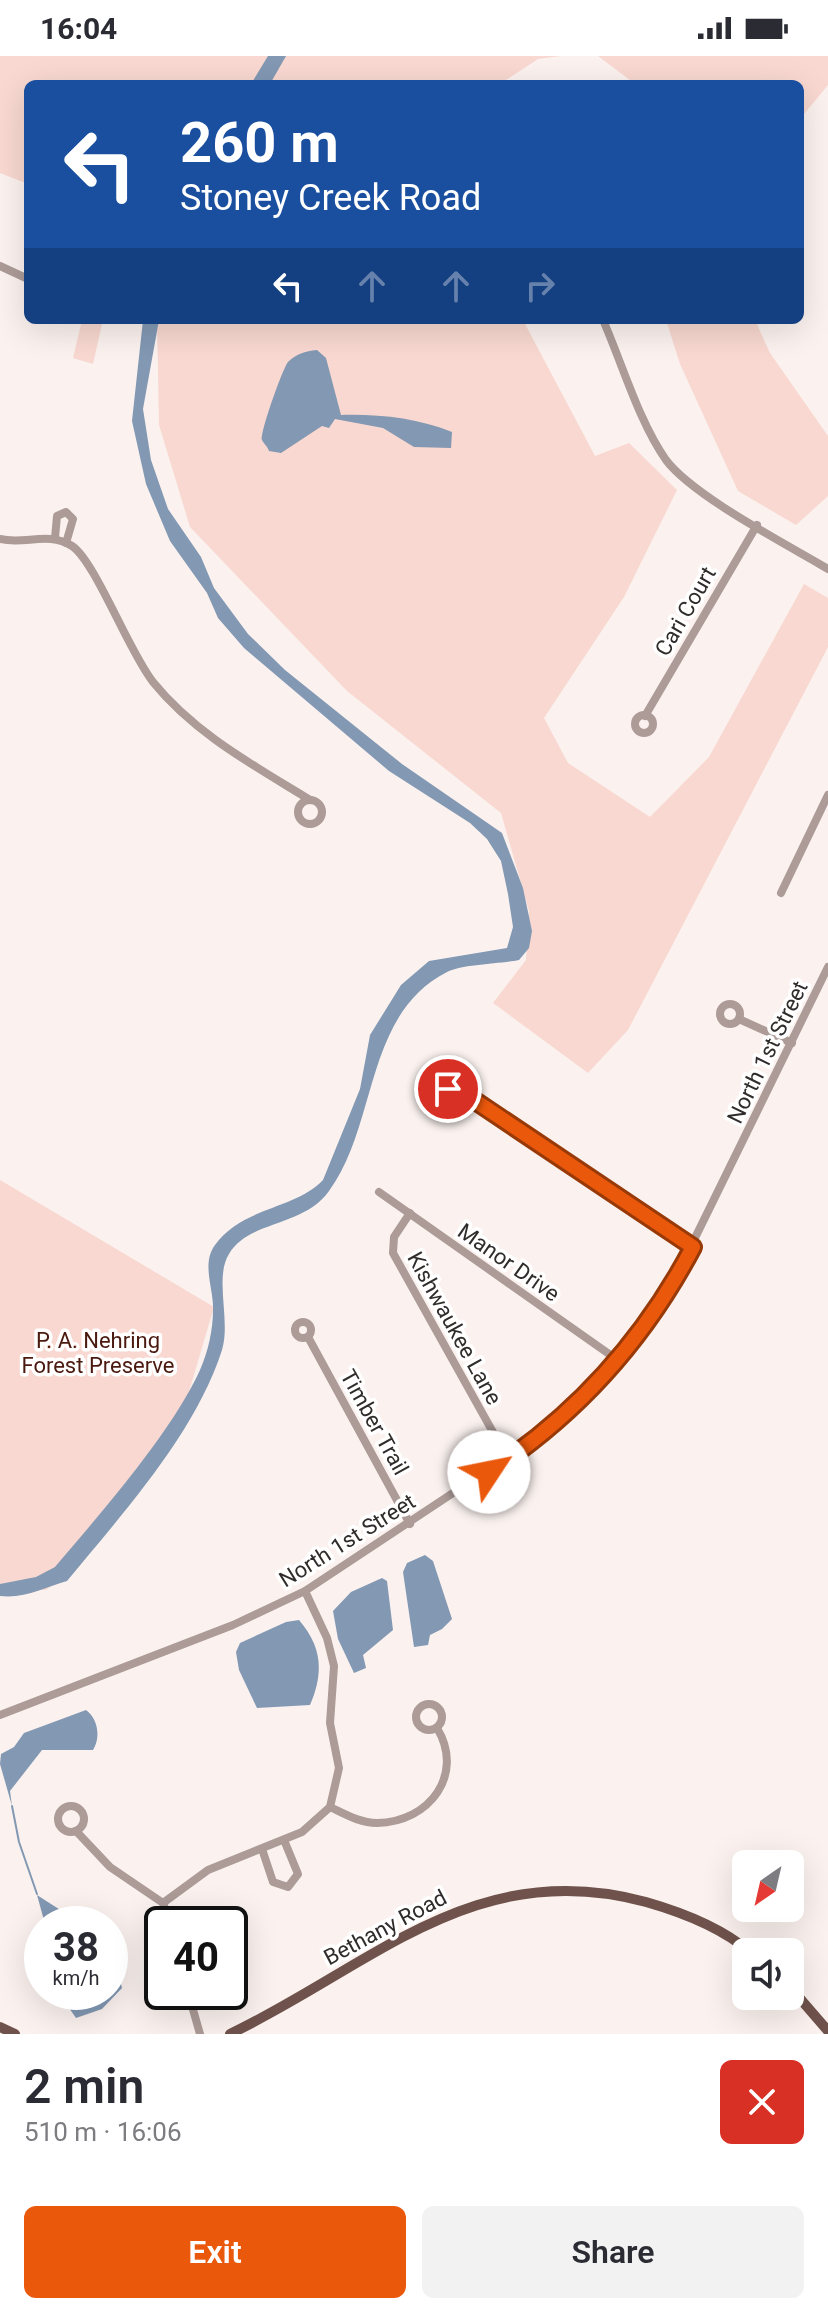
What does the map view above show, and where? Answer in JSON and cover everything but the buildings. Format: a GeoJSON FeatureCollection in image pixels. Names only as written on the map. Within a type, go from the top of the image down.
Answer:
{"type":"FeatureCollection","features":[{"type":"Feature","properties":{"kind":"main road","name":"Bethany Road"},"geometry":{"type":"LineString","coordinates":[[230,2034],[445,1915],[525,1893],[582,1890],[621,1895],[687,1917],[732,1942]]}},
{"type":"Feature","properties":{"kind":"main road"},"geometry":{"type":"LineString","coordinates":[[804,2003],[828,2031]]}},
{"type":"Feature","properties":{"kind":"main road"},"geometry":{"type":"LineString","coordinates":[[0,2027],[15,2034]]}},
{"type":"Feature","properties":{"kind":"street"},"geometry":{"type":"LineString","coordinates":[[0,266],[24,277]]}},
{"type":"Feature","properties":{"kind":"street"},"geometry":{"type":"LineString","coordinates":[[605,324],[665,458],[688,482],[828,569]]}},
{"type":"Feature","properties":{"kind":"street"},"geometry":{"type":"LineString","coordinates":[[55,538],[57,516],[63,512],[69,514],[73,523],[66,543]]}},
{"type":"Feature","properties":{"kind":"street","name":"Cari Court"},"geometry":{"type":"LineString","coordinates":[[645,716],[757,525]]}},
{"type":"Feature","properties":{"kind":"street"},"geometry":{"type":"LineString","coordinates":[[0,539],[55,538],[83,557],[133,653],[173,704],[220,743],[310,800]]}},
{"type":"Feature","properties":{"kind":"street"},"geometry":{"type":"LineString","coordinates":[[781,893],[828,795]]}},
{"type":"Feature","properties":{"kind":"street","name":"North 1st Street"},"geometry":{"type":"LineString","coordinates":[[0,1715],[233,1625],[305,1591],[548,1430],[619,1361],[666,1297],[828,967]]}},
{"type":"Feature","properties":{"kind":"street"},"geometry":{"type":"LineString","coordinates":[[739,1019],[792,1043]]}},
{"type":"Feature","properties":{"kind":"street"},"geometry":{"type":"LineString","coordinates":[[468,1096],[693,1247]]}},
{"type":"Feature","properties":{"kind":"street","name":"Manor Drive"},"geometry":{"type":"LineString","coordinates":[[379,1192],[619,1361]]}},
{"type":"Feature","properties":{"kind":"street","name":"Kishwaukee Lane"},"geometry":{"type":"LineString","coordinates":[[410,1213],[394,1237],[393,1253],[508,1459]]}},
{"type":"Feature","properties":{"kind":"street","name":"Timber Trail"},"geometry":{"type":"LineString","coordinates":[[308,1337],[410,1524]]}},
{"type":"Feature","properties":{"kind":"street"},"geometry":{"type":"LineString","coordinates":[[163,1903],[208,1870],[284,1840],[310,1826],[330,1807],[339,1768],[330,1723],[334,1666],[327,1638],[305,1591]]}},
{"type":"Feature","properties":{"kind":"street"},"geometry":{"type":"LineString","coordinates":[[330,1807],[353,1818],[379,1823],[403,1818],[421,1809],[442,1784],[449,1761],[448,1746],[437,1728]]}},
{"type":"Feature","properties":{"kind":"street"},"geometry":{"type":"LineString","coordinates":[[76,1831],[98,1857],[164,1906]]}},
{"type":"Feature","properties":{"kind":"street"},"geometry":{"type":"LineString","coordinates":[[262,1849],[273,1882],[288,1887],[298,1874],[284,1840]]}},
{"type":"Feature","properties":{"kind":"street"},"geometry":{"type":"LineString","coordinates":[[193,2010],[200,2034]]}},
{"type":"Feature","properties":{"kind":"green space"},"geometry":{"type":"Polygon","coordinates":[[[0,56],[561,56],[538,59],[506,80],[24,80],[24,182],[0,173],[0,56]]]}},
{"type":"Feature","properties":{"kind":"green space"},"geometry":{"type":"Polygon","coordinates":[[[598,56],[828,56],[828,85],[804,114],[804,80],[630,80],[598,56]]]}},
{"type":"Feature","properties":{"kind":"green space"},"geometry":{"type":"Polygon","coordinates":[[[81,324],[102,324],[93,364],[73,358],[81,324]]]}},
{"type":"Feature","properties":{"kind":"green space"},"geometry":{"type":"Polygon","coordinates":[[[157,324],[525,324],[595,456],[629,443],[677,490],[624,597],[544,718],[568,763],[650,817],[709,757],[804,584],[828,598],[828,647],[628,1030],[588,1073],[493,1003],[526,960],[529,911],[501,813],[347,691],[190,527],[159,425],[157,324]]]}},
{"type":"Feature","properties":{"kind":"green space"},"geometry":{"type":"Polygon","coordinates":[[[667,324],[757,324],[770,353],[828,436],[828,496],[796,525],[738,491],[680,364],[667,324]]]}},
{"type":"Feature","properties":{"kind":"green space","name":"P. A. Nehring Forest Preserve"},"geometry":{"type":"Polygon","coordinates":[[[0,1180],[214,1307],[173,1446],[96,1546],[46,1590],[0,1590],[0,1180]]]}},
{"type":"Feature","properties":{"kind":"water"},"geometry":{"type":"Polygon","coordinates":[[[268,56],[286,56],[272,80],[253,80],[268,56]]]}},
{"type":"Feature","properties":{"kind":"water"},"geometry":{"type":"Polygon","coordinates":[[[143,324],[158,324],[143,409],[151,460],[168,509],[201,557],[214,588],[248,634],[285,670],[402,764],[502,833],[523,888],[532,931],[529,948],[519,960],[462,967],[447,972],[420,991],[400,1015],[386,1042],[345,1164],[329,1191],[306,1211],[250,1235],[229,1254],[223,1275],[225,1326],[222,1350],[210,1381],[176,1442],[134,1500],[67,1581],[26,1594],[0,1596],[0,1584],[36,1577],[55,1567],[134,1472],[172,1419],[200,1370],[210,1341],[213,1302],[208,1268],[211,1252],[226,1232],[239,1223],[299,1197],[323,1180],[360,1089],[370,1035],[401,985],[429,961],[507,948],[513,927],[501,861],[487,839],[470,823],[389,771],[244,648],[218,618],[207,593],[170,541],[146,484],[132,421],[143,324]]]}},
{"type":"Feature","properties":{"kind":"water"},"geometry":{"type":"Polygon","coordinates":[[[317,350],[326,358],[341,415],[398,418],[439,427],[452,432],[451,448],[414,447],[383,428],[335,419],[329,428],[322,426],[281,453],[269,451],[262,435],[285,367],[298,355],[317,350]]]}},
{"type":"Feature","properties":{"kind":"water"},"geometry":{"type":"Polygon","coordinates":[[[425,1555],[433,1561],[452,1619],[430,1635],[428,1645],[414,1647],[403,1572],[407,1563],[425,1555]]]}},
{"type":"Feature","properties":{"kind":"water"},"geometry":{"type":"Polygon","coordinates":[[[382,1578],[387,1581],[393,1630],[363,1655],[366,1668],[354,1673],[338,1639],[333,1611],[351,1592],[382,1578]]]}},
{"type":"Feature","properties":{"kind":"water"},"geometry":{"type":"Polygon","coordinates":[[[299,1620],[312,1640],[318,1660],[319,1671],[310,1705],[257,1708],[239,1670],[236,1652],[240,1643],[286,1622],[299,1620]]]}},
{"type":"Feature","properties":{"kind":"water"},"geometry":{"type":"Polygon","coordinates":[[[86,1710],[97,1728],[93,1750],[42,1750],[10,1791],[12,1806],[0,1764],[1,1754],[14,1747],[24,1733],[86,1710]]]}},
{"type":"Feature","properties":{"kind":"water"},"geometry":{"type":"Polygon","coordinates":[[[37,1895],[54,1906],[40,1906],[37,1895]]]}},
{"type":"Feature","properties":{"kind":"water"},"geometry":{"type":"Polygon","coordinates":[[[70,2010],[99,2010],[76,2018],[70,2010]]]}},
{"type":"Feature","properties":{"kind":"waterway"},"geometry":{"type":"LineString","coordinates":[[12,1806],[19,1842],[37,1894]]}},
{"type":"Feature","properties":{"kind":"route"},"geometry":{"type":"LineString","coordinates":[[448,1089],[451,1096],[457,1099],[468,1096],[693,1247],[666,1297],[619,1361],[548,1430],[489,1472]]}}]}
